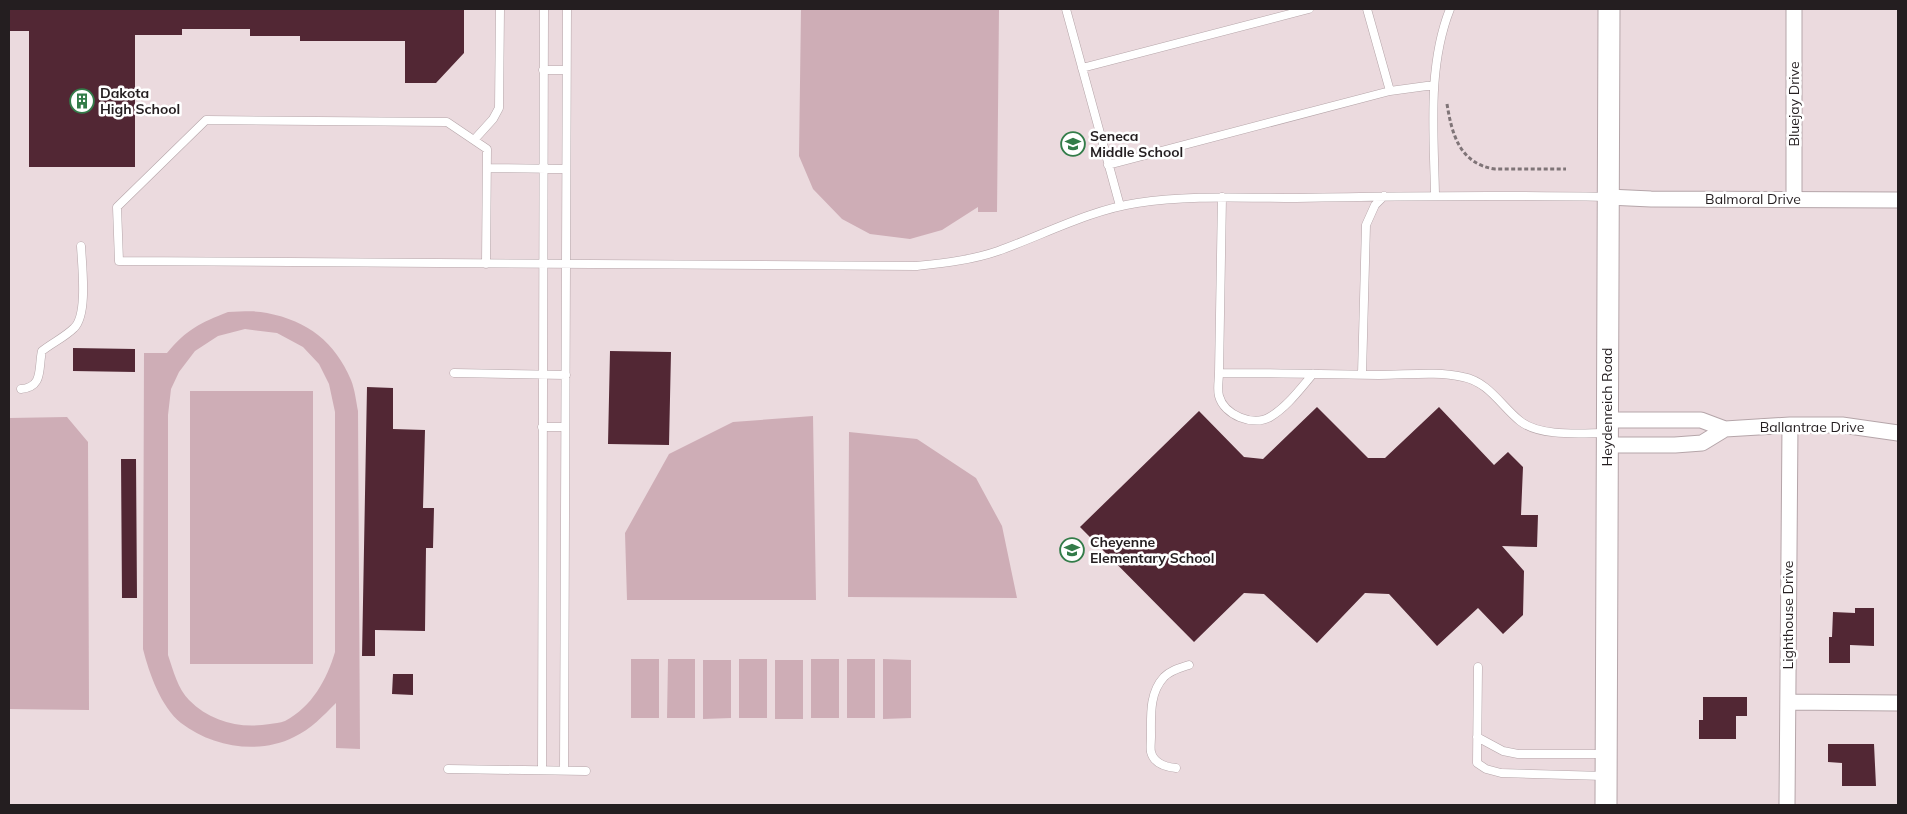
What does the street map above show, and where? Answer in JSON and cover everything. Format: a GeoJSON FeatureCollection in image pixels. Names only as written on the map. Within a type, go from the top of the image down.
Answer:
{"type":"FeatureCollection","features":[{"type":"Feature","properties":{"kind":"street","name":"Heydenreich Road"},"geometry":{"type":"LineString","coordinates":[[1606,805],[1608,9]]}},
{"type":"Feature","properties":{"kind":"street","name":"Bluejay Drive"},"geometry":{"type":"LineString","coordinates":[[1794,9],[1794,199]]}},
{"type":"Feature","properties":{"kind":"street","name":"Balmoral Drive"},"geometry":{"type":"LineString","coordinates":[[1608,197],[1898,200]]}},
{"type":"Feature","properties":{"kind":"street","name":"Ballantrae Drive"},"geometry":{"type":"LineString","coordinates":[[1607,433],[1701,420],[1725,429],[1790,425],[1842,425],[1898,433]]}},
{"type":"Feature","properties":{"kind":"street","name":"Lighthouse Drive"},"geometry":{"type":"LineString","coordinates":[[1787,805],[1790,425]]}},
{"type":"Feature","properties":{"kind":"street","name":"Ballantrae Drive"},"geometry":{"type":"LineString","coordinates":[[1607,433],[1675,445],[1702,443],[1725,429]]}},
{"type":"Feature","properties":{"kind":"street"},"geometry":{"type":"LineString","coordinates":[[1788,702],[1898,703]]}},
{"type":"Feature","properties":{"kind":"lane"},"geometry":{"type":"LineString","coordinates":[[474,140],[499,108],[500,9]]}},
{"type":"Feature","properties":{"kind":"lane"},"geometry":{"type":"LineString","coordinates":[[542,770],[544,9]]}},
{"type":"Feature","properties":{"kind":"lane"},"geometry":{"type":"LineString","coordinates":[[564,770],[566,9]]}},
{"type":"Feature","properties":{"kind":"lane"},"geometry":{"type":"LineString","coordinates":[[1066,9],[1120,206]]}},
{"type":"Feature","properties":{"kind":"lane"},"geometry":{"type":"LineString","coordinates":[[1082,68],[1309,9]]}},
{"type":"Feature","properties":{"kind":"lane"},"geometry":{"type":"LineString","coordinates":[[1367,9],[1390,91]]}},
{"type":"Feature","properties":{"kind":"lane"},"geometry":{"type":"LineString","coordinates":[[1435,195],[1434,85],[1440,39],[1450,9]]}},
{"type":"Feature","properties":{"kind":"lane"},"geometry":{"type":"LineString","coordinates":[[543,70],[566,70]]}},
{"type":"Feature","properties":{"kind":"lane"},"geometry":{"type":"LineString","coordinates":[[1108,165],[1390,91],[1434,85]]}},
{"type":"Feature","properties":{"kind":"lane"},"geometry":{"type":"LineString","coordinates":[[486,264],[488,149],[447,122],[206,120],[117,207],[118,261],[566,265],[917,266],[968,260],[997,252],[1120,206],[1160,201],[1222,197],[1435,195],[1608,197]]}},
{"type":"Feature","properties":{"kind":"lane"},"geometry":{"type":"LineString","coordinates":[[487,168],[566,169]]}},
{"type":"Feature","properties":{"kind":"lane"},"geometry":{"type":"LineString","coordinates":[[1362,374],[1366,225],[1375,205],[1384,196]]}},
{"type":"Feature","properties":{"kind":"lane"},"geometry":{"type":"LineString","coordinates":[[1222,197],[1219,396],[1227,410],[1252,421],[1268,418],[1284,406],[1313,374]]}},
{"type":"Feature","properties":{"kind":"lane"},"geometry":{"type":"LineString","coordinates":[[21,390],[28,389],[39,378],[42,351],[75,327],[80,320],[82,309],[81,246]]}},
{"type":"Feature","properties":{"kind":"lane"},"geometry":{"type":"LineString","coordinates":[[454,373],[566,375]]}},
{"type":"Feature","properties":{"kind":"lane"},"geometry":{"type":"LineString","coordinates":[[1219,373],[1450,375],[1465,377],[1480,384],[1503,403],[1520,422],[1532,428],[1565,433],[1607,433]]}},
{"type":"Feature","properties":{"kind":"lane"},"geometry":{"type":"LineString","coordinates":[[542,427],[565,427]]}},
{"type":"Feature","properties":{"kind":"lane"},"geometry":{"type":"LineString","coordinates":[[1176,768],[1160,764],[1151,753],[1151,709],[1156,691],[1165,676],[1176,669],[1189,665]]}},
{"type":"Feature","properties":{"kind":"lane"},"geometry":{"type":"LineString","coordinates":[[1478,667],[1477,763],[1486,769],[1501,773],[1606,776]]}},
{"type":"Feature","properties":{"kind":"lane"},"geometry":{"type":"LineString","coordinates":[[1477,737],[1503,751],[1518,754],[1607,754]]}},
{"type":"Feature","properties":{"kind":"lane"},"geometry":{"type":"LineString","coordinates":[[448,769],[586,771]]}},
{"type":"Feature","properties":{"kind":"path"},"geometry":{"type":"LineString","coordinates":[[1446,95],[1449,120],[1457,141],[1467,157],[1476,164],[1484,168],[1495,169],[1566,169]]}},
{"type":"Feature","properties":{"kind":"shaded area"},"geometry":{"type":"Polygon","coordinates":[[[801,9],[999,9],[997,212],[978,212],[978,207],[942,230],[910,239],[870,234],[842,219],[813,189],[799,156],[801,9]]]}},
{"type":"Feature","properties":{"kind":"shaded area"},"geometry":{"type":"Polygon","coordinates":[[[228,312],[267,313],[282,317],[307,328],[328,344],[337,355],[352,384],[358,411],[360,749],[336,748],[336,703],[306,730],[280,743],[266,746],[236,746],[207,738],[181,723],[167,708],[157,689],[143,649],[144,353],[167,353],[188,332],[202,323],[228,312]],[[245,329],[218,336],[195,351],[179,372],[171,389],[168,415],[168,655],[185,696],[198,708],[216,719],[248,725],[283,722],[295,715],[311,700],[323,682],[335,652],[335,412],[329,384],[319,364],[303,347],[277,333],[245,329]]]}},
{"type":"Feature","properties":{"kind":"shaded area"},"geometry":{"type":"Polygon","coordinates":[[[190,391],[313,391],[313,664],[190,664],[190,391]]]}},
{"type":"Feature","properties":{"kind":"shaded area"},"geometry":{"type":"Polygon","coordinates":[[[813,416],[816,600],[627,600],[625,533],[669,454],[733,422],[813,416]]]}},
{"type":"Feature","properties":{"kind":"shaded area"},"geometry":{"type":"Polygon","coordinates":[[[67,417],[88,442],[89,710],[9,709],[9,418],[67,417]]]}},
{"type":"Feature","properties":{"kind":"shaded area"},"geometry":{"type":"Polygon","coordinates":[[[849,432],[917,439],[976,478],[1002,526],[1017,598],[848,597],[849,432]]]}},
{"type":"Feature","properties":{"kind":"shaded area"},"geometry":{"type":"Polygon","coordinates":[[[631,659],[659,659],[659,718],[631,718],[631,659]]]}},
{"type":"Feature","properties":{"kind":"shaded area"},"geometry":{"type":"Polygon","coordinates":[[[668,659],[695,659],[695,718],[667,718],[668,659]]]}},
{"type":"Feature","properties":{"kind":"shaded area"},"geometry":{"type":"Polygon","coordinates":[[[739,659],[767,659],[767,718],[739,718],[739,659]]]}},
{"type":"Feature","properties":{"kind":"shaded area"},"geometry":{"type":"Polygon","coordinates":[[[811,659],[839,659],[839,718],[811,718],[811,659]]]}},
{"type":"Feature","properties":{"kind":"shaded area"},"geometry":{"type":"Polygon","coordinates":[[[847,659],[875,659],[875,718],[847,718],[847,659]]]}},
{"type":"Feature","properties":{"kind":"shaded area"},"geometry":{"type":"Polygon","coordinates":[[[883,659],[911,660],[911,718],[883,719],[883,659]]]}},
{"type":"Feature","properties":{"kind":"shaded area"},"geometry":{"type":"Polygon","coordinates":[[[703,660],[731,660],[731,718],[703,719],[703,660]]]}},
{"type":"Feature","properties":{"kind":"shaded area"},"geometry":{"type":"Polygon","coordinates":[[[775,660],[803,660],[803,719],[775,719],[775,660]]]}},
{"type":"Feature","properties":{"kind":"building","name":"Dakota High School"},"geometry":{"type":"Polygon","coordinates":[[[9,9],[464,9],[464,53],[436,83],[405,83],[405,41],[300,41],[300,36],[250,36],[250,29],[182,29],[182,35],[135,35],[135,167],[29,167],[29,31],[9,31],[9,9]]]}},
{"type":"Feature","properties":{"kind":"building"},"geometry":{"type":"Polygon","coordinates":[[[73,348],[135,349],[135,372],[73,371],[73,348]]]}},
{"type":"Feature","properties":{"kind":"building"},"geometry":{"type":"Polygon","coordinates":[[[610,351],[671,352],[669,445],[608,444],[610,351]]]}},
{"type":"Feature","properties":{"kind":"building"},"geometry":{"type":"Polygon","coordinates":[[[367,387],[393,388],[393,429],[425,430],[423,508],[434,508],[433,548],[426,548],[425,631],[375,630],[375,656],[362,656],[367,387]]]}},
{"type":"Feature","properties":{"kind":"building","name":"Cheyenne Elementary School"},"geometry":{"type":"Polygon","coordinates":[[[1317,407],[1368,458],[1385,458],[1439,407],[1494,465],[1508,452],[1523,467],[1521,515],[1538,515],[1537,547],[1502,546],[1524,571],[1523,615],[1503,634],[1478,608],[1437,646],[1389,594],[1365,593],[1317,643],[1264,594],[1244,593],[1194,642],[1080,527],[1199,411],[1244,457],[1263,459],[1317,407]]]}},
{"type":"Feature","properties":{"kind":"building"},"geometry":{"type":"Polygon","coordinates":[[[121,459],[136,459],[137,598],[122,598],[121,459]]]}},
{"type":"Feature","properties":{"kind":"building"},"geometry":{"type":"Polygon","coordinates":[[[1855,608],[1874,608],[1874,646],[1850,645],[1850,663],[1829,663],[1829,637],[1832,637],[1833,612],[1855,613],[1855,608]]]}},
{"type":"Feature","properties":{"kind":"building"},"geometry":{"type":"Polygon","coordinates":[[[393,674],[413,674],[413,695],[392,694],[393,674]]]}},
{"type":"Feature","properties":{"kind":"building"},"geometry":{"type":"Polygon","coordinates":[[[1703,697],[1747,697],[1747,716],[1736,716],[1736,739],[1699,739],[1699,720],[1703,720],[1703,697]]]}},
{"type":"Feature","properties":{"kind":"building"},"geometry":{"type":"Polygon","coordinates":[[[1828,744],[1874,744],[1876,786],[1842,786],[1842,763],[1828,762],[1828,744]]]}},
{"type":"Feature","properties":{"kind":"place","name":"Dakota High School"},"geometry":{"type":"Point","coordinates":[82,101]}},
{"type":"Feature","properties":{"kind":"place","name":"Seneca Middle School"},"geometry":{"type":"Point","coordinates":[1073,144]}},
{"type":"Feature","properties":{"kind":"place","name":"Cheyenne Elementary School"},"geometry":{"type":"Point","coordinates":[1072,550]}}]}
